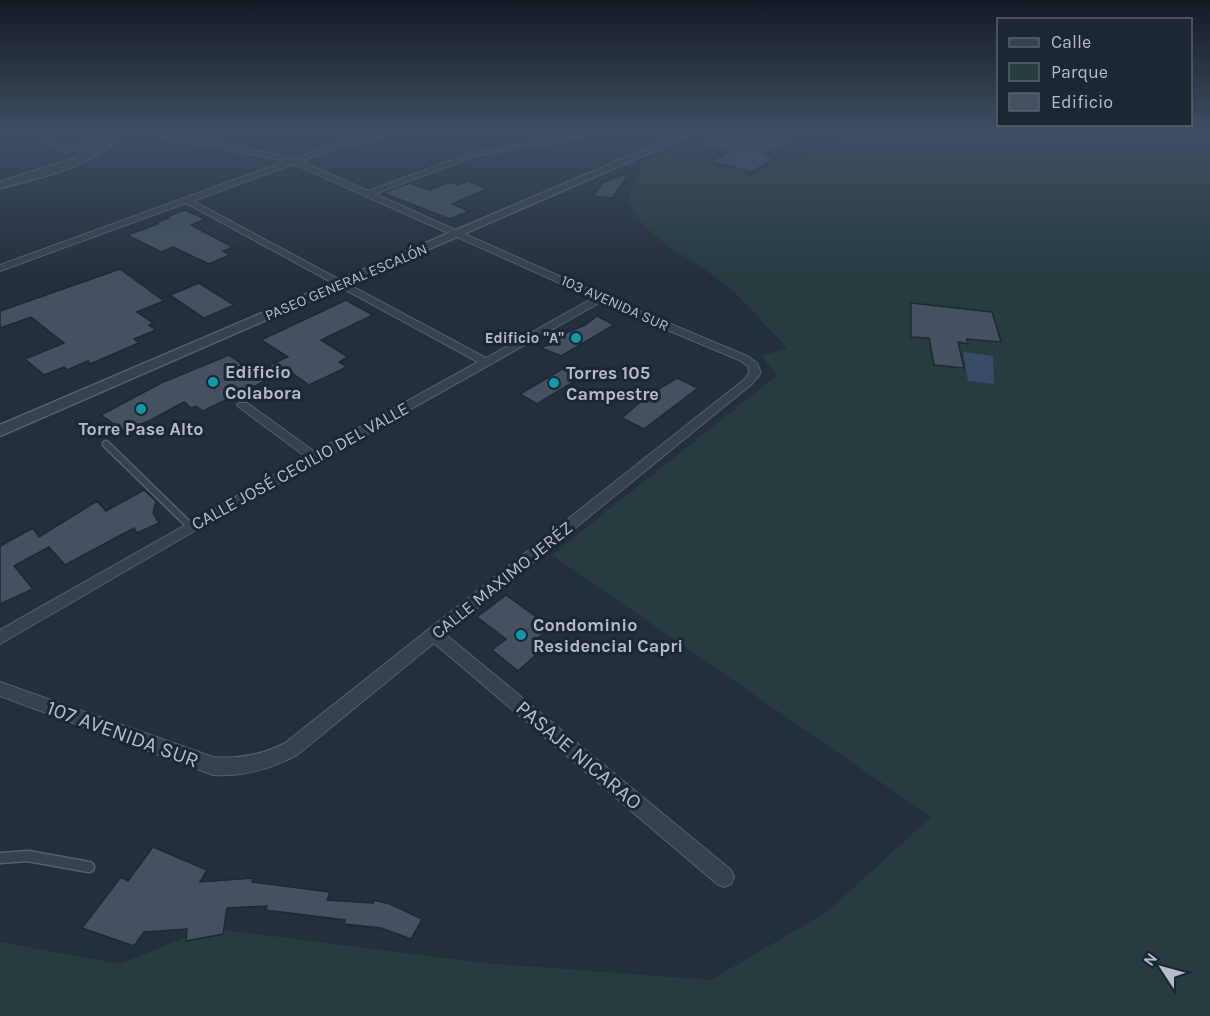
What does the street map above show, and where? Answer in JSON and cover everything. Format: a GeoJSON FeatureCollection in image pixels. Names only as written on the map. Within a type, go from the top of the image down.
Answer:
{"type":"FeatureCollection","features":[{"type":"Feature","properties":{"kind":"street"},"geometry":{"type":"LineString","coordinates":[[0,185],[16,180]]}},
{"type":"Feature","properties":{"kind":"street"},"geometry":{"type":"LineString","coordinates":[[0,268],[240,180]]}},
{"type":"Feature","properties":{"kind":"street","name":"103 AVENIDA SUR"},"geometry":{"type":"LineString","coordinates":[[338,180],[601,298],[747,360],[755,370],[754,376],[749,381]]}},
{"type":"Feature","properties":{"kind":"street"},"geometry":{"type":"LineString","coordinates":[[368,194],[404,180]]}},
{"type":"Feature","properties":{"kind":"street","name":"PASEO GENERAL ESCALÓN"},"geometry":{"type":"LineString","coordinates":[[456,232],[573,180]]}},
{"type":"Feature","properties":{"kind":"street","name":"PASEO GENERAL ESCALÓN"},"geometry":{"type":"LineString","coordinates":[[0,422],[578,180]]}},
{"type":"Feature","properties":{"kind":"street"},"geometry":{"type":"LineString","coordinates":[[186,200],[486,362]]}},
{"type":"Feature","properties":{"kind":"street","name":"PASEO GENERAL ESCALÓN"},"geometry":{"type":"LineString","coordinates":[[0,431],[338,282]]}},
{"type":"Feature","properties":{"kind":"street","name":"CALLE JOSÉ CECILIO DEL VALLE"},"geometry":{"type":"LineString","coordinates":[[0,638],[191,526],[601,298]]}},
{"type":"Feature","properties":{"kind":"street","name":"CALLE MAXIMO JERÉZ"},"geometry":{"type":"LineString","coordinates":[[247,766],[274,758],[291,749],[749,381]]}},
{"type":"Feature","properties":{"kind":"street"},"geometry":{"type":"LineString","coordinates":[[243,405],[315,459]]}},
{"type":"Feature","properties":{"kind":"street","name":"PASAJE NICARAO"},"geometry":{"type":"LineString","coordinates":[[434,634],[724,877]]}},
{"type":"Feature","properties":{"kind":"street","name":"107 AVENIDA SUR"},"geometry":{"type":"LineString","coordinates":[[0,689],[213,766],[247,766]]}},
{"type":"Feature","properties":{"kind":"lane"},"geometry":{"type":"LineString","coordinates":[[106,444],[191,526]]}},
{"type":"Feature","properties":{"kind":"lane"},"geometry":{"type":"LineString","coordinates":[[0,858],[28,856],[89,867]]}},
{"type":"Feature","properties":{"kind":"green space"},"geometry":{"type":"Polygon","coordinates":[[[635,180],[1210,180],[1210,1016],[0,1016],[0,942],[120,964],[208,928],[483,963],[711,980],[828,911],[931,817],[552,555],[777,375],[761,356],[787,348],[727,287],[706,270],[668,246],[646,227],[636,215],[629,201],[635,180]]]}},
{"type":"Feature","properties":{"kind":"water"},"geometry":{"type":"Polygon","coordinates":[[[963,352],[993,356],[994,384],[968,381],[963,352]]]}},
{"type":"Feature","properties":{"kind":"building"},"geometry":{"type":"Polygon","coordinates":[[[624,180],[612,198],[593,196],[603,183],[624,180]]]}},
{"type":"Feature","properties":{"kind":"building"},"geometry":{"type":"Polygon","coordinates":[[[468,181],[487,189],[452,204],[469,211],[450,219],[383,193],[410,183],[430,190],[450,182],[458,185],[468,181]]]}},
{"type":"Feature","properties":{"kind":"building"},"geometry":{"type":"Polygon","coordinates":[[[185,210],[205,219],[191,225],[233,247],[223,251],[230,255],[209,264],[173,247],[161,252],[127,235],[158,224],[155,223],[185,210]]]}},
{"type":"Feature","properties":{"kind":"building"},"geometry":{"type":"Polygon","coordinates":[[[120,269],[164,301],[137,312],[153,323],[149,325],[156,330],[134,339],[139,343],[90,364],[88,361],[67,370],[64,367],[44,375],[25,359],[64,343],[31,317],[0,328],[0,311],[120,269]]]}},
{"type":"Feature","properties":{"kind":"building"},"geometry":{"type":"Polygon","coordinates":[[[199,283],[234,305],[204,318],[170,295],[199,283]]]}},
{"type":"Feature","properties":{"kind":"building"},"geometry":{"type":"Polygon","coordinates":[[[346,300],[373,315],[321,340],[348,357],[339,362],[347,367],[309,385],[292,373],[284,377],[268,366],[288,357],[261,340],[346,300]]]}},
{"type":"Feature","properties":{"kind":"building"},"geometry":{"type":"Polygon","coordinates":[[[911,303],[992,312],[1001,342],[967,339],[968,344],[958,342],[964,368],[934,365],[929,338],[911,337],[911,303]]]}},
{"type":"Feature","properties":{"kind":"building","name":"Edificio \"A\""},"geometry":{"type":"Polygon","coordinates":[[[597,316],[614,325],[561,356],[541,348],[585,325],[597,316]]]}},
{"type":"Feature","properties":{"kind":"building","name":"Edificio Colabora"},"geometry":{"type":"Polygon","coordinates":[[[229,355],[265,381],[203,411],[196,406],[191,408],[184,402],[151,420],[124,431],[101,415],[161,383],[229,355]]]}},
{"type":"Feature","properties":{"kind":"building","name":"Torres 105 Campestre"},"geometry":{"type":"Polygon","coordinates":[[[569,365],[586,374],[537,404],[520,394],[569,365]]]}},
{"type":"Feature","properties":{"kind":"building"},"geometry":{"type":"Polygon","coordinates":[[[677,378],[698,388],[644,429],[622,418],[647,396],[677,378]]]}},
{"type":"Feature","properties":{"kind":"building"},"geometry":{"type":"Polygon","coordinates":[[[144,490],[156,501],[153,513],[159,523],[137,533],[134,528],[65,565],[49,547],[14,566],[33,589],[0,604],[0,546],[33,528],[39,537],[97,501],[106,511],[144,490]]]}},
{"type":"Feature","properties":{"kind":"building","name":"Condominio Residencial Capri"},"geometry":{"type":"Polygon","coordinates":[[[506,595],[542,621],[536,626],[545,632],[538,638],[547,645],[518,671],[492,650],[506,639],[477,617],[506,595]]]}},
{"type":"Feature","properties":{"kind":"building"},"geometry":{"type":"Polygon","coordinates":[[[153,847],[207,870],[200,882],[253,878],[252,882],[330,892],[327,900],[373,903],[374,900],[390,904],[422,919],[411,939],[381,928],[344,924],[345,920],[265,910],[267,906],[227,908],[223,934],[186,941],[187,929],[144,932],[134,946],[82,928],[121,877],[128,881],[153,847]]]}},
{"type":"Feature","properties":{"kind":"place","name":"Edificio \"A\""},"geometry":{"type":"Point","coordinates":[576,338]}},
{"type":"Feature","properties":{"kind":"place","name":"Edificio Colabora"},"geometry":{"type":"Point","coordinates":[213,382]}},
{"type":"Feature","properties":{"kind":"place","name":"Torres 105 Campestre"},"geometry":{"type":"Point","coordinates":[554,383]}},
{"type":"Feature","properties":{"kind":"place","name":"Torre Pase Alto"},"geometry":{"type":"Point","coordinates":[141,409]}},
{"type":"Feature","properties":{"kind":"place","name":"Condominio Residencial Capri"},"geometry":{"type":"Point","coordinates":[521,635]}}]}
